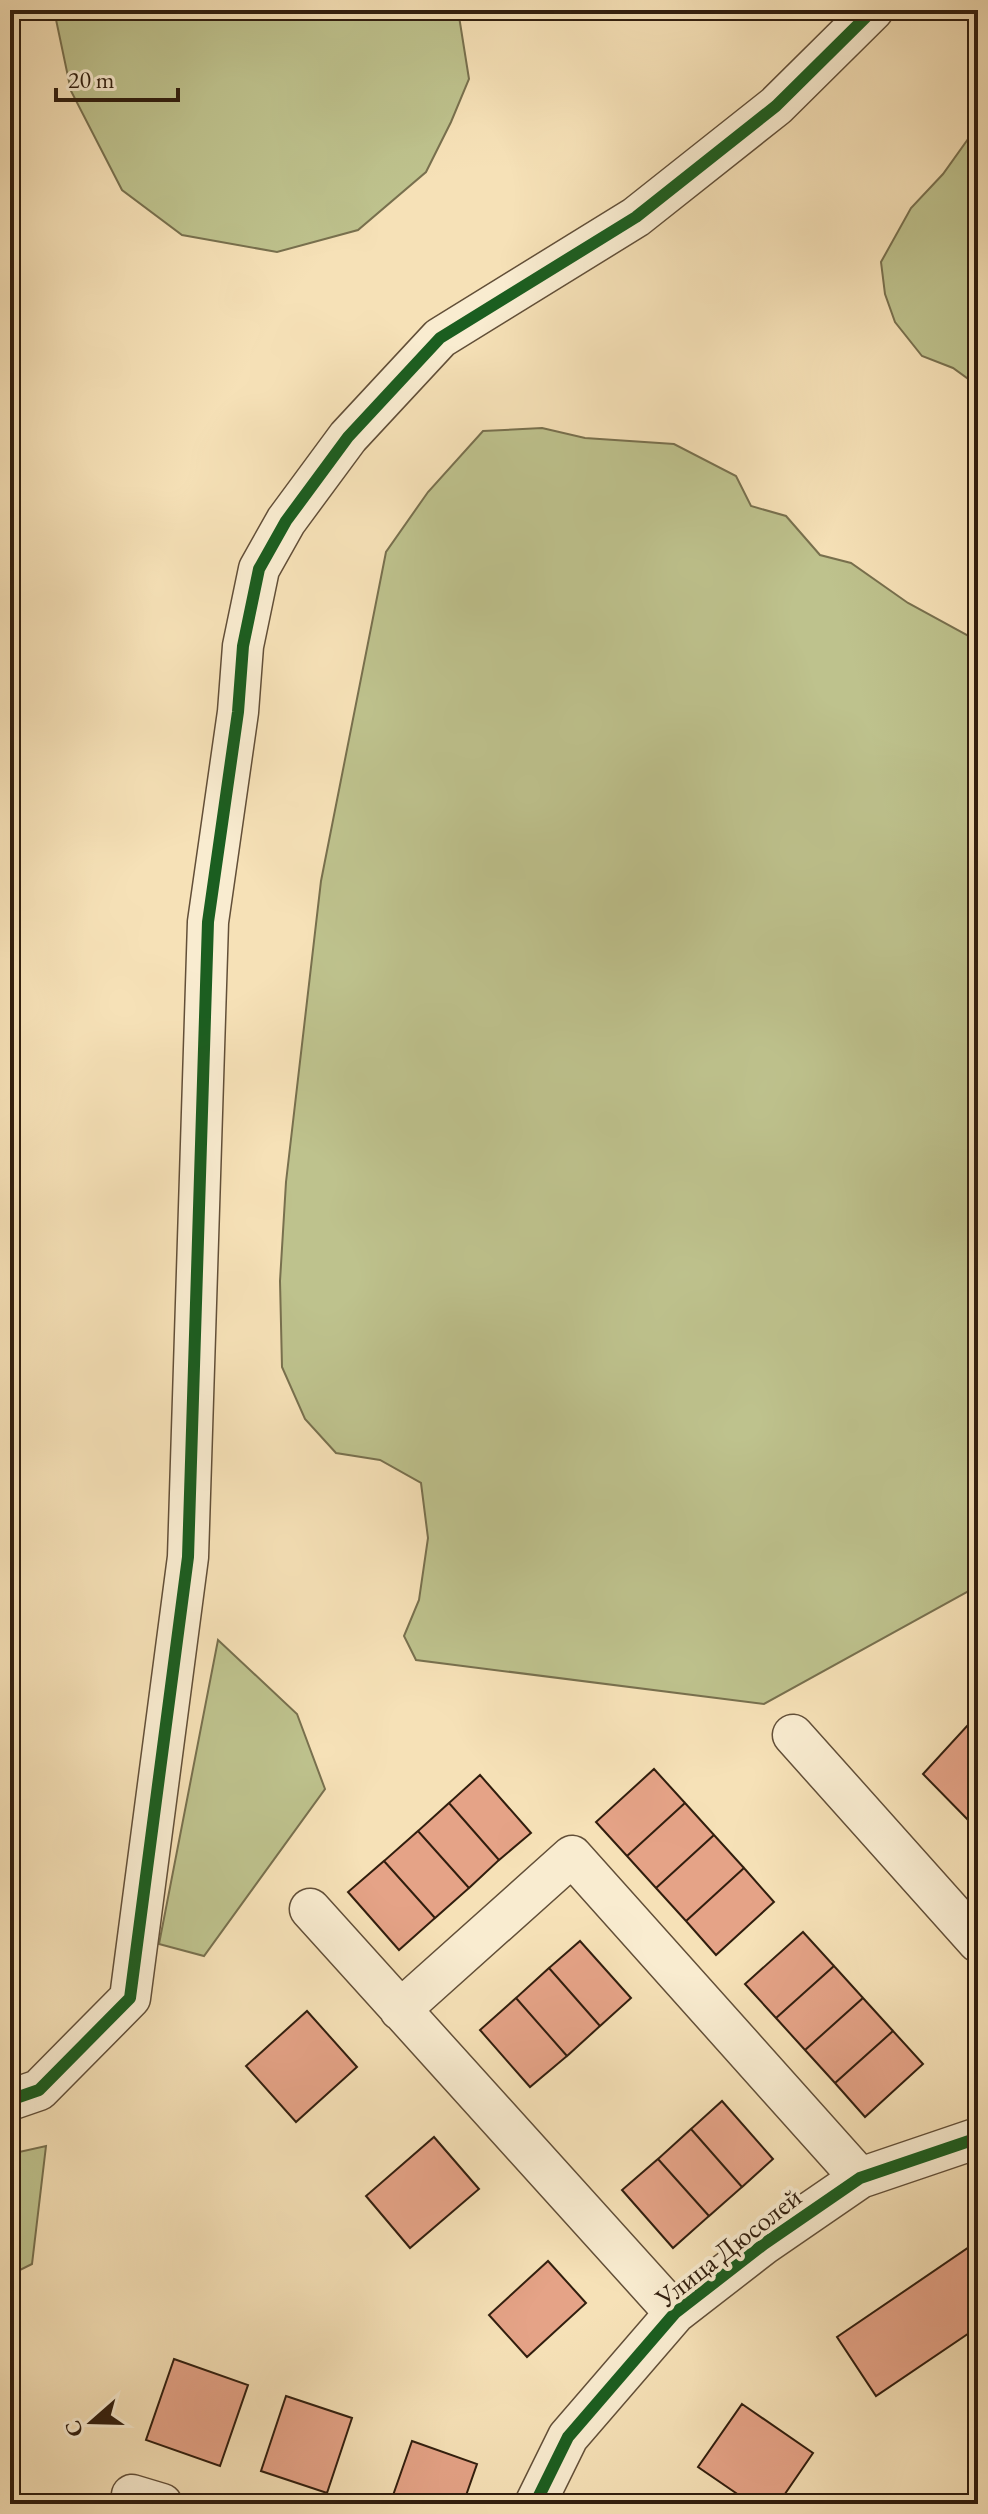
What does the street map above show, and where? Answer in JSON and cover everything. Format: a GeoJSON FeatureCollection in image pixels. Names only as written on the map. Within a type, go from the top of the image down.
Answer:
{"type":"FeatureCollection","features":[{"type":"Feature","properties":{"kind":"street"},"geometry":{"type":"LineString","coordinates":[[10,2100],[39,2090],[130,1998],[188,1557],[208,922],[238,712],[243,646],[259,569],[286,521],[348,437],[440,338],[636,217],[776,106],[873,10]]}},
{"type":"Feature","properties":{"kind":"street"},"geometry":{"type":"LineString","coordinates":[[793,1735],[978,1942]]}},
{"type":"Feature","properties":{"kind":"street"},"geometry":{"type":"LineString","coordinates":[[400,2010],[572,1856],[860,2178]]}},
{"type":"Feature","properties":{"kind":"street"},"geometry":{"type":"LineString","coordinates":[[310,1909],[675,2313]]}},
{"type":"Feature","properties":{"kind":"street","name":"Улица Дюсолей"},"geometry":{"type":"LineString","coordinates":[[535,2504],[568,2437],[675,2313],[764,2244],[860,2178],[978,2138]]}},
{"type":"Feature","properties":{"kind":"green space"},"geometry":{"type":"Polygon","coordinates":[[[54,10],[458,10],[469,79],[426,172],[358,230],[277,252],[182,235],[122,190],[71,91],[54,10]]]}},
{"type":"Feature","properties":{"kind":"green space"},"geometry":{"type":"Polygon","coordinates":[[[978,125],[978,386],[953,368],[922,356],[895,322],[885,294],[881,262],[911,208],[943,174],[978,125]]]}},
{"type":"Feature","properties":{"kind":"green space"},"geometry":{"type":"Polygon","coordinates":[[[542,428],[585,438],[674,444],[736,476],[751,506],[786,516],[820,555],[851,563],[908,603],[978,641],[978,1586],[764,1704],[416,1660],[404,1636],[419,1600],[428,1538],[421,1483],[380,1460],[336,1453],[305,1419],[282,1367],[280,1281],[286,1182],[321,881],[386,552],[428,492],[483,431],[542,428]]]}},
{"type":"Feature","properties":{"kind":"green space"},"geometry":{"type":"Polygon","coordinates":[[[218,1640],[297,1714],[325,1789],[204,1956],[159,1944],[218,1640]]]}},
{"type":"Feature","properties":{"kind":"green space"},"geometry":{"type":"Polygon","coordinates":[[[46,2146],[32,2264],[10,2275],[10,2154],[46,2146]]]}},
{"type":"Feature","properties":{"kind":"building"},"geometry":{"type":"Polygon","coordinates":[[[978,1714],[978,1822],[974,1826],[923,1774],[978,1714]]]}},
{"type":"Feature","properties":{"kind":"building"},"geometry":{"type":"Polygon","coordinates":[[[654,1769],[685,1803],[627,1856],[596,1822],[654,1769]]]}},
{"type":"Feature","properties":{"kind":"building"},"geometry":{"type":"Polygon","coordinates":[[[480,1775],[531,1833],[499,1860],[449,1803],[480,1775]]]}},
{"type":"Feature","properties":{"kind":"building"},"geometry":{"type":"Polygon","coordinates":[[[449,1803],[499,1860],[469,1888],[418,1831],[449,1803]]]}},
{"type":"Feature","properties":{"kind":"building"},"geometry":{"type":"Polygon","coordinates":[[[685,1803],[714,1835],[656,1888],[627,1856],[685,1803]]]}},
{"type":"Feature","properties":{"kind":"building"},"geometry":{"type":"Polygon","coordinates":[[[418,1831],[469,1888],[435,1918],[384,1861],[418,1831]]]}},
{"type":"Feature","properties":{"kind":"building"},"geometry":{"type":"Polygon","coordinates":[[[714,1835],[744,1868],[686,1921],[656,1888],[714,1835]]]}},
{"type":"Feature","properties":{"kind":"building"},"geometry":{"type":"Polygon","coordinates":[[[384,1861],[435,1918],[399,1950],[348,1892],[384,1861]]]}},
{"type":"Feature","properties":{"kind":"building"},"geometry":{"type":"Polygon","coordinates":[[[744,1868],[774,1902],[716,1955],[686,1921],[744,1868]]]}},
{"type":"Feature","properties":{"kind":"building"},"geometry":{"type":"Polygon","coordinates":[[[803,1932],[834,1966],[776,2018],[745,1984],[803,1932]]]}},
{"type":"Feature","properties":{"kind":"building"},"geometry":{"type":"Polygon","coordinates":[[[580,1941],[631,1998],[600,2026],[549,1968],[580,1941]]]}},
{"type":"Feature","properties":{"kind":"building"},"geometry":{"type":"Polygon","coordinates":[[[834,1966],[863,1998],[805,2050],[776,2018],[834,1966]]]}},
{"type":"Feature","properties":{"kind":"building"},"geometry":{"type":"Polygon","coordinates":[[[549,1968],[600,2026],[567,2056],[516,1998],[549,1968]]]}},
{"type":"Feature","properties":{"kind":"building"},"geometry":{"type":"Polygon","coordinates":[[[516,1998],[567,2056],[530,2087],[480,2030],[516,1998]]]}},
{"type":"Feature","properties":{"kind":"building"},"geometry":{"type":"Polygon","coordinates":[[[863,1998],[893,2031],[835,2083],[805,2050],[863,1998]]]}},
{"type":"Feature","properties":{"kind":"building"},"geometry":{"type":"Polygon","coordinates":[[[307,2011],[357,2067],[296,2122],[246,2066],[307,2011]]]}},
{"type":"Feature","properties":{"kind":"building"},"geometry":{"type":"Polygon","coordinates":[[[893,2031],[923,2064],[865,2117],[835,2083],[893,2031]]]}},
{"type":"Feature","properties":{"kind":"building"},"geometry":{"type":"Polygon","coordinates":[[[722,2101],[773,2159],[742,2187],[691,2129],[722,2101]]]}},
{"type":"Feature","properties":{"kind":"building"},"geometry":{"type":"Polygon","coordinates":[[[691,2129],[742,2187],[709,2216],[658,2159],[691,2129]]]}},
{"type":"Feature","properties":{"kind":"building"},"geometry":{"type":"Polygon","coordinates":[[[434,2137],[479,2189],[410,2248],[366,2196],[434,2137]]]}},
{"type":"Feature","properties":{"kind":"building"},"geometry":{"type":"Polygon","coordinates":[[[658,2159],[709,2216],[673,2248],[622,2190],[658,2159]]]}},
{"type":"Feature","properties":{"kind":"building"},"geometry":{"type":"Polygon","coordinates":[[[978,2241],[978,2327],[876,2396],[837,2337],[978,2241]]]}},
{"type":"Feature","properties":{"kind":"building"},"geometry":{"type":"Polygon","coordinates":[[[548,2261],[586,2303],[527,2357],[489,2315],[548,2261]]]}},
{"type":"Feature","properties":{"kind":"building"},"geometry":{"type":"Polygon","coordinates":[[[174,2359],[248,2385],[220,2466],[146,2440],[174,2359]]]}},
{"type":"Feature","properties":{"kind":"building"},"geometry":{"type":"Polygon","coordinates":[[[286,2396],[352,2418],[327,2493],[261,2471],[286,2396]]]}},
{"type":"Feature","properties":{"kind":"building"},"geometry":{"type":"Polygon","coordinates":[[[742,2404],[813,2453],[778,2504],[752,2504],[698,2467],[742,2404]]]}},
{"type":"Feature","properties":{"kind":"building"},"geometry":{"type":"Polygon","coordinates":[[[412,2441],[477,2464],[463,2504],[390,2504],[412,2441]]]}},
{"type":"Feature","properties":{"kind":"cycle path"},"geometry":{"type":"LineString","coordinates":[[10,2100],[39,2090],[130,1998],[188,1557],[208,922],[238,712],[243,646],[259,569],[286,521],[348,437],[440,338],[636,217],[776,106],[873,10]]}},
{"type":"Feature","properties":{"kind":"cycle path"},"geometry":{"type":"LineString","coordinates":[[535,2504],[568,2437],[675,2313],[764,2244],[860,2178],[978,2138]]}}]}
